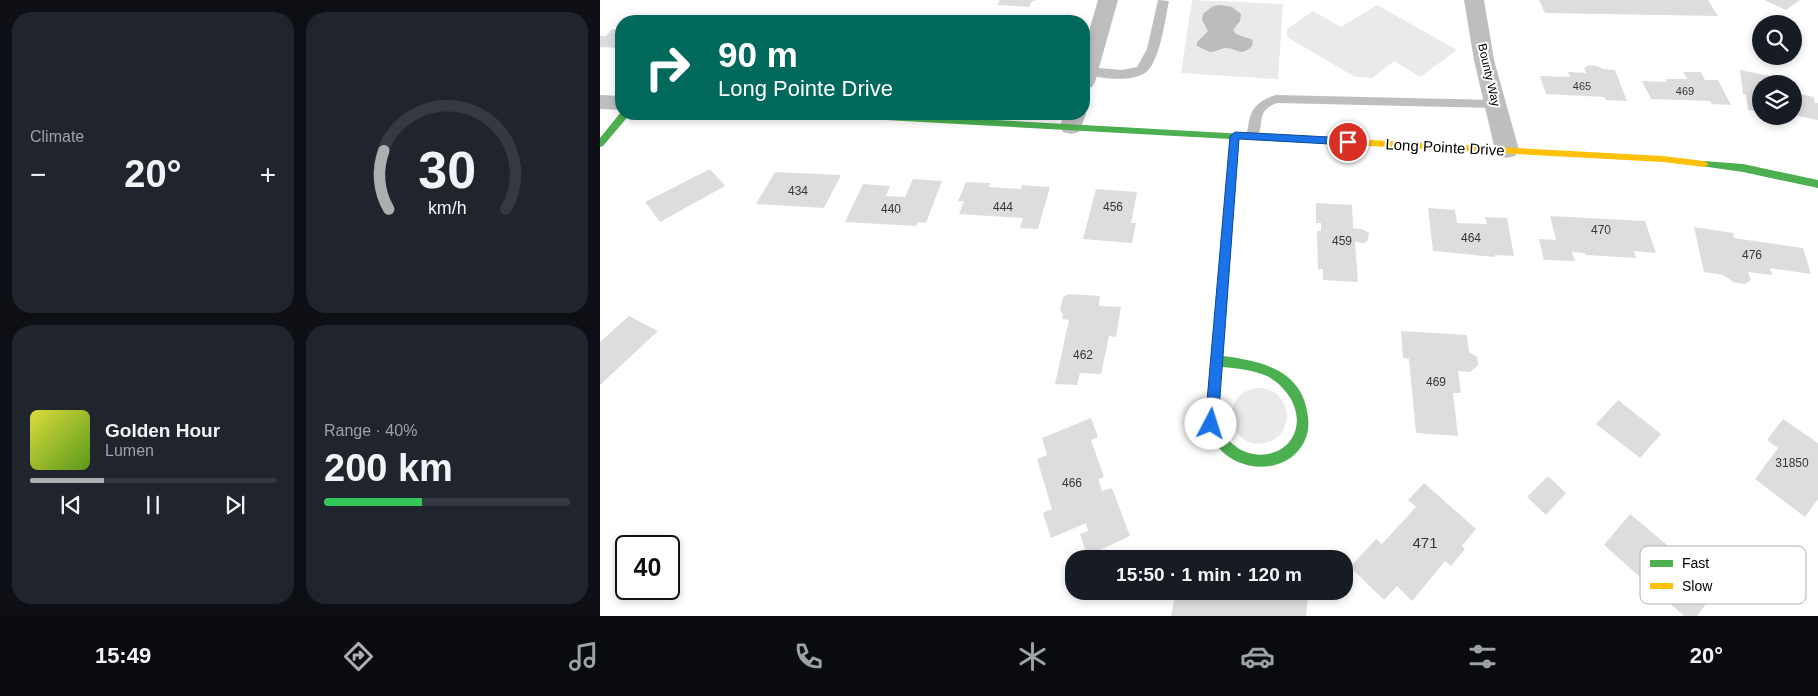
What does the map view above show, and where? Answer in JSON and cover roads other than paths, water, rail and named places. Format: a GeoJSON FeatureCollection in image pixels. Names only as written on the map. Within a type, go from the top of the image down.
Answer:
{"type":"FeatureCollection","features":[{"type":"Feature","properties":{"kind":"street"},"geometry":{"type":"LineString","coordinates":[[1090,60],[1108,0]]}},
{"type":"Feature","properties":{"kind":"street","name":"Bounty Way"},"geometry":{"type":"LineString","coordinates":[[1474,0],[1484,60],[1506,150]]}},
{"type":"Feature","properties":{"kind":"street"},"geometry":{"type":"LineString","coordinates":[[600,102],[615,103]]}},
{"type":"Feature","properties":{"kind":"street"},"geometry":{"type":"LineString","coordinates":[[600,144],[620,120]]}},
{"type":"Feature","properties":{"kind":"street","name":"Long Pointe Drive"},"geometry":{"type":"LineString","coordinates":[[1073,120],[1235,136],[1704,162],[1775,173],[1818,184]]}},
{"type":"Feature","properties":{"kind":"street"},"geometry":{"type":"LineString","coordinates":[[1216,361],[1246,365],[1269,372],[1282,379],[1291,388],[1302,406],[1305,418],[1305,430],[1301,440],[1293,449],[1271,461],[1257,462],[1240,458],[1223,445],[1211,424],[1216,361],[1235,136]]}},
{"type":"Feature","properties":{"kind":"lane"},"geometry":{"type":"LineString","coordinates":[[1090,77],[1140,70],[1148,63],[1163,0]]}},
{"type":"Feature","properties":{"kind":"lane"},"geometry":{"type":"LineString","coordinates":[[1253,136],[1256,112],[1260,107],[1276,99],[1495,104]]}}]}
